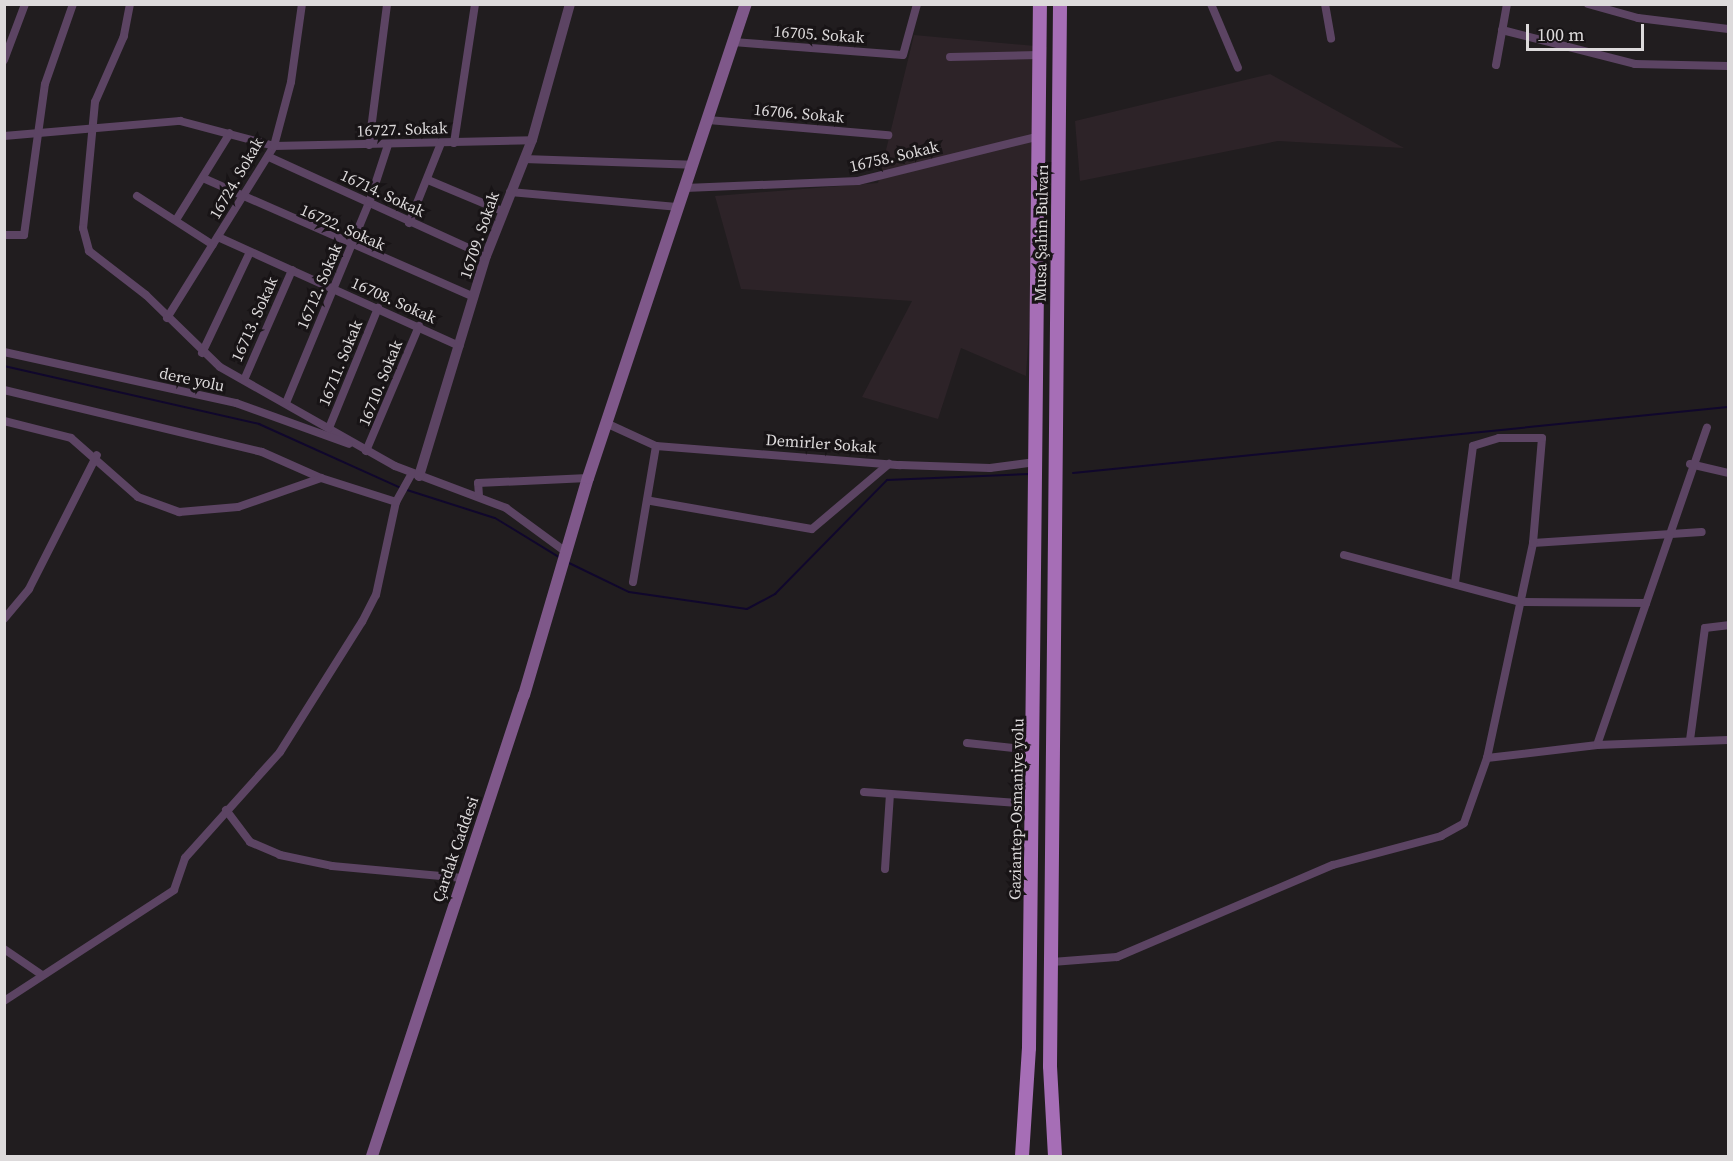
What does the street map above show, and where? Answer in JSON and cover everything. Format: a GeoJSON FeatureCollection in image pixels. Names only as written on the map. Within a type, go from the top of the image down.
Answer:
{"type":"FeatureCollection","features":[{"type":"Feature","properties":{"kind":"highway","name":"Musa Şahin Bulvarı"},"geometry":{"type":"LineString","coordinates":[[1036,462],[1036,137],[1040,4]]}},
{"type":"Feature","properties":{"kind":"highway","name":"Musa Şahin Bulvarı"},"geometry":{"type":"LineString","coordinates":[[1052,962],[1053,463],[1060,4]]}},
{"type":"Feature","properties":{"kind":"highway","name":"Gaziantep-Osmaniye yolu"},"geometry":{"type":"LineString","coordinates":[[1022,1156],[1032,804],[1036,462]]}},
{"type":"Feature","properties":{"kind":"highway"},"geometry":{"type":"LineString","coordinates":[[1052,962],[1055,1156]]}},
{"type":"Feature","properties":{"kind":"main road","name":"Çardak Caddesi"},"geometry":{"type":"LineString","coordinates":[[372,1156],[556,587],[588,478],[608,424],[746,4]]}},
{"type":"Feature","properties":{"kind":"street"},"geometry":{"type":"LineString","coordinates":[[4,60],[25,4]]}},
{"type":"Feature","properties":{"kind":"street"},"geometry":{"type":"LineString","coordinates":[[4,235],[24,235],[36,134],[50,62],[73,4]]}},
{"type":"Feature","properties":{"kind":"street"},"geometry":{"type":"LineString","coordinates":[[130,4],[95,102],[83,228],[88,252],[167,318],[202,353],[244,380],[369,452],[416,475],[479,496],[525,519],[566,555]]}},
{"type":"Feature","properties":{"kind":"street","name":"16724. Sokak"},"geometry":{"type":"LineString","coordinates":[[167,318],[274,146],[291,82],[302,4]]}},
{"type":"Feature","properties":{"kind":"street"},"geometry":{"type":"LineString","coordinates":[[369,145],[387,4]]}},
{"type":"Feature","properties":{"kind":"street"},"geometry":{"type":"LineString","coordinates":[[454,142],[475,4]]}},
{"type":"Feature","properties":{"kind":"street","name":"16709. Sokak"},"geometry":{"type":"LineString","coordinates":[[416,475],[486,256],[532,140],[570,4]]}},
{"type":"Feature","properties":{"kind":"street","name":"16705. Sokak"},"geometry":{"type":"LineString","coordinates":[[734,42],[903,55],[917,4]]}},
{"type":"Feature","properties":{"kind":"street"},"geometry":{"type":"LineString","coordinates":[[1211,4],[1238,68]]}},
{"type":"Feature","properties":{"kind":"street"},"geometry":{"type":"LineString","coordinates":[[1325,4],[1331,38]]}},
{"type":"Feature","properties":{"kind":"street"},"geometry":{"type":"LineString","coordinates":[[1496,65],[1507,4]]}},
{"type":"Feature","properties":{"kind":"street"},"geometry":{"type":"LineString","coordinates":[[1588,4],[1638,18],[1728,29]]}},
{"type":"Feature","properties":{"kind":"street"},"geometry":{"type":"LineString","coordinates":[[1502,30],[1635,64],[1728,66]]}},
{"type":"Feature","properties":{"kind":"street"},"geometry":{"type":"LineString","coordinates":[[950,57],[1039,55]]}},
{"type":"Feature","properties":{"kind":"street","name":"16706. Sokak"},"geometry":{"type":"LineString","coordinates":[[708,120],[888,135]]}},
{"type":"Feature","properties":{"kind":"street","name":"16727. Sokak"},"geometry":{"type":"LineString","coordinates":[[4,136],[180,121],[274,146],[532,140]]}},
{"type":"Feature","properties":{"kind":"street"},"geometry":{"type":"LineString","coordinates":[[176,220],[230,133]]}},
{"type":"Feature","properties":{"kind":"street","name":"16758. Sokak"},"geometry":{"type":"LineString","coordinates":[[685,188],[858,181],[1036,137]]}},
{"type":"Feature","properties":{"kind":"street"},"geometry":{"type":"LineString","coordinates":[[409,223],[441,143]]}},
{"type":"Feature","properties":{"kind":"street","name":"16712. Sokak"},"geometry":{"type":"LineString","coordinates":[[286,403],[369,203],[388,145]]}},
{"type":"Feature","properties":{"kind":"street","name":"16714. Sokak"},"geometry":{"type":"LineString","coordinates":[[269,157],[409,223],[486,256]]}},
{"type":"Feature","properties":{"kind":"street"},"geometry":{"type":"LineString","coordinates":[[524,159],[692,165]]}},
{"type":"Feature","properties":{"kind":"street","name":"16722. Sokak"},"geometry":{"type":"LineString","coordinates":[[203,178],[243,199],[351,247],[474,297]]}},
{"type":"Feature","properties":{"kind":"street"},"geometry":{"type":"LineString","coordinates":[[428,180],[502,211]]}},
{"type":"Feature","properties":{"kind":"street"},"geometry":{"type":"LineString","coordinates":[[510,192],[679,207]]}},
{"type":"Feature","properties":{"kind":"street","name":"16708. Sokak"},"geometry":{"type":"LineString","coordinates":[[137,196],[216,241],[250,252],[292,270],[459,346]]}},
{"type":"Feature","properties":{"kind":"street"},"geometry":{"type":"LineString","coordinates":[[202,353],[250,252]]}},
{"type":"Feature","properties":{"kind":"street","name":"16713. Sokak"},"geometry":{"type":"LineString","coordinates":[[244,380],[292,270]]}},
{"type":"Feature","properties":{"kind":"street","name":"16711. Sokak"},"geometry":{"type":"LineString","coordinates":[[329,428],[378,308]]}},
{"type":"Feature","properties":{"kind":"street","name":"16710. Sokak"},"geometry":{"type":"LineString","coordinates":[[369,452],[419,326]]}},
{"type":"Feature","properties":{"kind":"street","name":"dere yolu"},"geometry":{"type":"LineString","coordinates":[[4,352],[236,403],[369,452]]}},
{"type":"Feature","properties":{"kind":"street"},"geometry":{"type":"LineString","coordinates":[[4,390],[262,452],[321,478],[398,499]]}},
{"type":"Feature","properties":{"kind":"street"},"geometry":{"type":"LineString","coordinates":[[4,421],[60,433],[96,455],[138,497],[179,512],[238,507],[321,478]]}},
{"type":"Feature","properties":{"kind":"street","name":"Demirler Sokak"},"geometry":{"type":"LineString","coordinates":[[608,424],[656,446],[889,464],[990,468],[1036,462]]}},
{"type":"Feature","properties":{"kind":"street"},"geometry":{"type":"LineString","coordinates":[[1597,745],[1670,531],[1690,464],[1707,428]]}},
{"type":"Feature","properties":{"kind":"street"},"geometry":{"type":"LineString","coordinates":[[1052,962],[1117,957],[1333,865],[1456,830],[1475,801],[1487,758],[1533,543],[1542,438],[1532,434],[1482,440],[1473,446],[1468,460],[1455,582]]}},
{"type":"Feature","properties":{"kind":"street"},"geometry":{"type":"LineString","coordinates":[[633,582],[651,501],[656,446]]}},
{"type":"Feature","properties":{"kind":"street"},"geometry":{"type":"LineString","coordinates":[[4,619],[29,589],[96,455]]}},
{"type":"Feature","properties":{"kind":"street"},"geometry":{"type":"LineString","coordinates":[[651,501],[812,529],[889,464]]}},
{"type":"Feature","properties":{"kind":"street"},"geometry":{"type":"LineString","coordinates":[[1690,464],[1728,473]]}},
{"type":"Feature","properties":{"kind":"street"},"geometry":{"type":"LineString","coordinates":[[4,1001],[174,890],[185,858],[293,734],[372,605],[398,499],[406,484],[416,475]]}},
{"type":"Feature","properties":{"kind":"street"},"geometry":{"type":"LineString","coordinates":[[479,496],[478,483],[588,478]]}},
{"type":"Feature","properties":{"kind":"street"},"geometry":{"type":"LineString","coordinates":[[1533,543],[1670,531],[1702,532]]}},
{"type":"Feature","properties":{"kind":"street"},"geometry":{"type":"LineString","coordinates":[[1344,555],[1455,582],[1521,602],[1646,603]]}},
{"type":"Feature","properties":{"kind":"street"},"geometry":{"type":"LineString","coordinates":[[1690,740],[1705,628],[1728,625]]}},
{"type":"Feature","properties":{"kind":"street"},"geometry":{"type":"LineString","coordinates":[[1487,758],[1597,745],[1728,740]]}},
{"type":"Feature","properties":{"kind":"street"},"geometry":{"type":"LineString","coordinates":[[967,743],[1033,750]]}},
{"type":"Feature","properties":{"kind":"street"},"geometry":{"type":"LineString","coordinates":[[864,792],[1032,804]]}},
{"type":"Feature","properties":{"kind":"street"},"geometry":{"type":"LineString","coordinates":[[885,869],[890,794]]}},
{"type":"Feature","properties":{"kind":"street"},"geometry":{"type":"LineString","coordinates":[[226,810],[250,842],[280,855],[332,866],[462,878]]}},
{"type":"Feature","properties":{"kind":"street"},"geometry":{"type":"LineString","coordinates":[[4,948],[42,975]]}},
{"type":"Feature","properties":{"kind":"shaded area"},"geometry":{"type":"Polygon","coordinates":[[[914,35],[1047,47],[1026,376],[961,348],[938,419],[862,397],[912,301],[741,289],[715,196],[878,183],[914,35]]]}},
{"type":"Feature","properties":{"kind":"shaded area"},"geometry":{"type":"Polygon","coordinates":[[[1270,74],[1404,148],[1278,141],[1080,181],[1075,121],[1270,74]]]}},
{"type":"Feature","properties":{"kind":"waterway"},"geometry":{"type":"LineString","coordinates":[[4,366],[259,424],[401,488]]}},
{"type":"Feature","properties":{"kind":"waterway"},"geometry":{"type":"LineString","coordinates":[[1073,473],[1728,407]]}},
{"type":"Feature","properties":{"kind":"waterway"},"geometry":{"type":"LineString","coordinates":[[567,562],[629,592],[747,609],[775,594],[887,480],[1030,474]]}},
{"type":"Feature","properties":{"kind":"waterway"},"geometry":{"type":"LineString","coordinates":[[407,490],[495,518],[559,557]]}}]}
